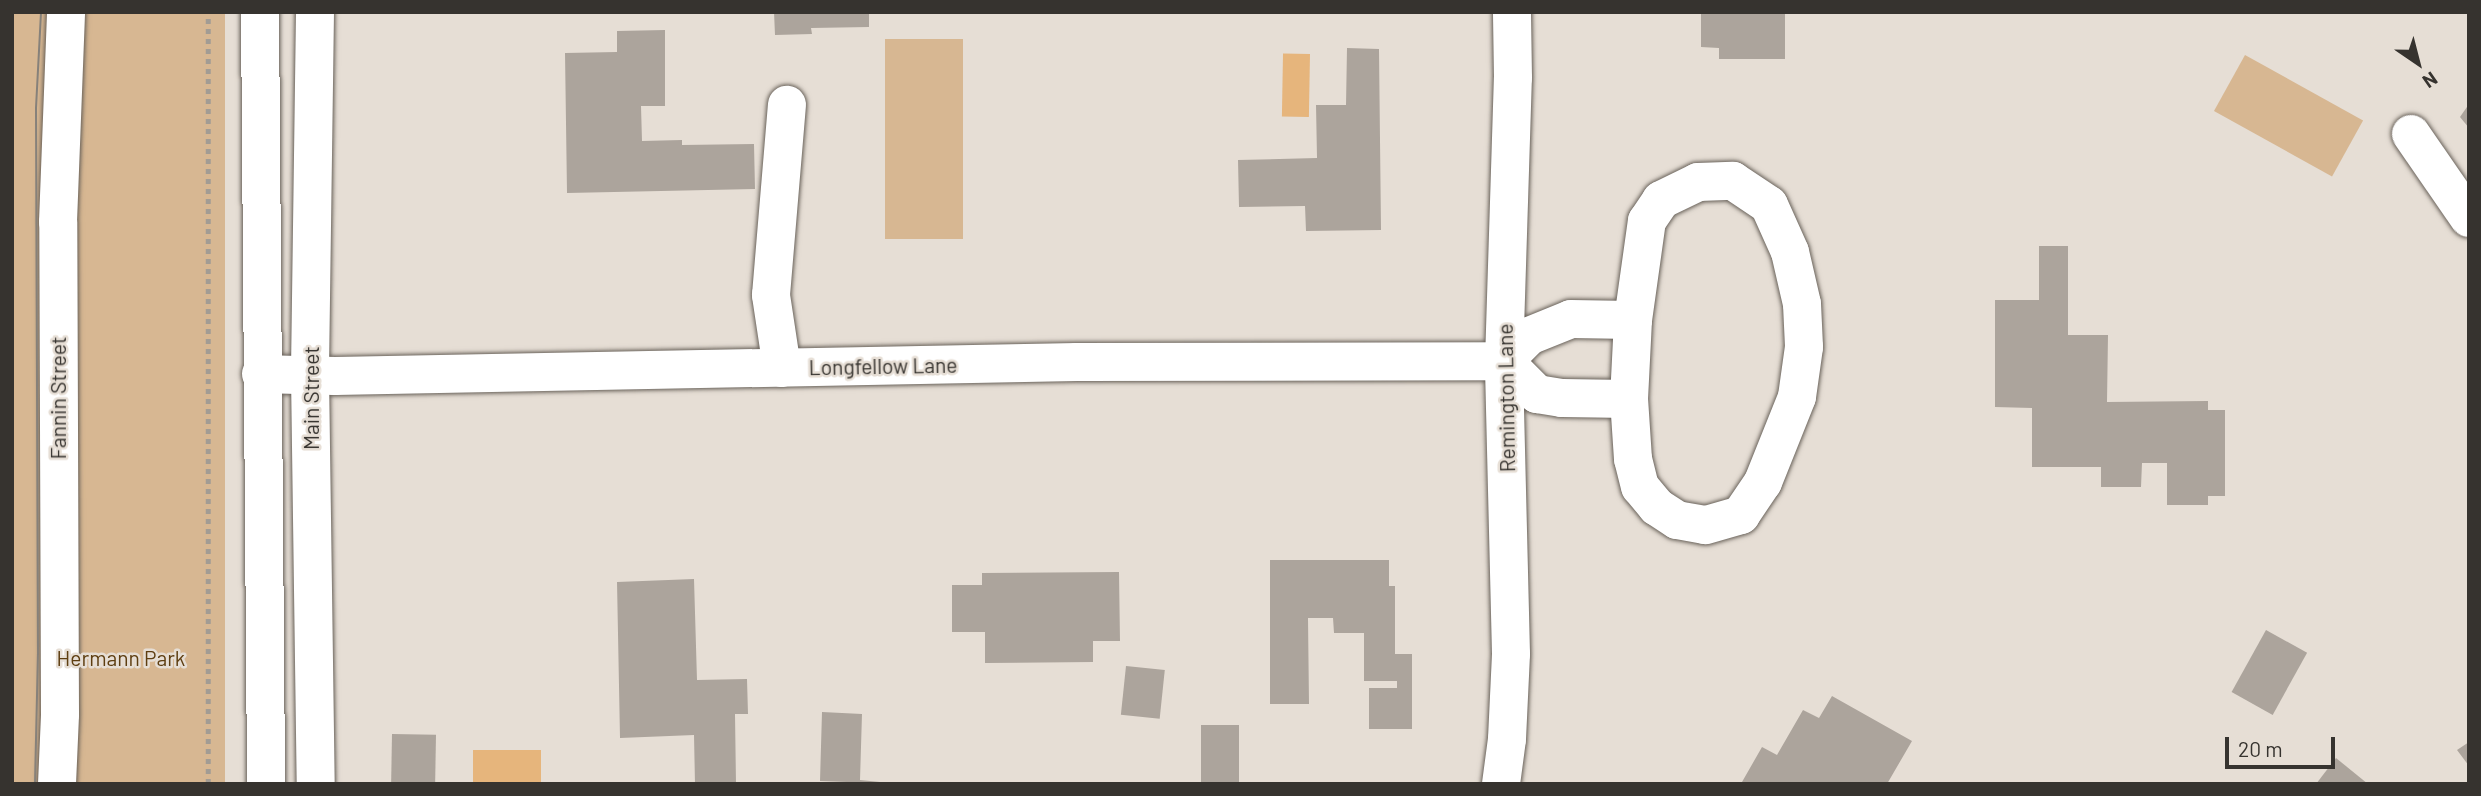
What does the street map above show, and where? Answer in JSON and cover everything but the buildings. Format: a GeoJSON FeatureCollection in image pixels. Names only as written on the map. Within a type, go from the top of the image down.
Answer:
{"type":"FeatureCollection","features":[{"type":"Feature","properties":{"kind":"street","name":"Fannin Street"},"geometry":{"type":"LineString","coordinates":[[57,784],[60,715],[58,222],[66,12]]}},
{"type":"Feature","properties":{"kind":"street"},"geometry":{"type":"LineString","coordinates":[[260,12],[266,784]]}},
{"type":"Feature","properties":{"kind":"street","name":"Main Street"},"geometry":{"type":"LineString","coordinates":[[314,12],[310,375],[316,784]]}},
{"type":"Feature","properties":{"kind":"street","name":"Remington Lane"},"geometry":{"type":"LineString","coordinates":[[1501,784],[1507,739],[1511,654],[1504,361],[1513,78],[1512,12]]}},
{"type":"Feature","properties":{"kind":"street"},"geometry":{"type":"LineString","coordinates":[[782,368],[771,295],[787,105]]}},
{"type":"Feature","properties":{"kind":"street"},"geometry":{"type":"LineString","coordinates":[[2411,134],[2469,218]]}},
{"type":"Feature","properties":{"kind":"street"},"geometry":{"type":"LineString","coordinates":[[1733,181],[1769,205],[1790,252],[1802,304],[1804,347],[1797,397],[1782,440],[1763,482],[1741,515],[1705,525],[1677,520],[1657,507],[1640,487],[1633,459],[1629,400],[1633,320],[1647,221],[1661,200],[1698,182],[1733,181]]}},
{"type":"Feature","properties":{"kind":"street"},"geometry":{"type":"LineString","coordinates":[[1629,400],[1562,398],[1537,394],[1504,361],[1529,336],[1571,319],[1633,320]]}},
{"type":"Feature","properties":{"kind":"street","name":"Longfellow Lane"},"geometry":{"type":"LineString","coordinates":[[261,374],[1077,362],[1504,361]]}},
{"type":"Feature","properties":{"kind":"path"},"geometry":{"type":"LineString","coordinates":[[208,12],[208,784]]}},
{"type":"Feature","properties":{"kind":"green space","name":"Hermann Park"},"geometry":{"type":"Polygon","coordinates":[[[12,12],[225,12],[225,784],[12,784],[12,12]]]}},
{"type":"Feature","properties":{"kind":"green space"},"geometry":{"type":"Polygon","coordinates":[[[885,39],[963,39],[963,239],[885,239],[885,39]]]}},
{"type":"Feature","properties":{"kind":"green space"},"geometry":{"type":"Polygon","coordinates":[[[2245,55],[2363,120],[2332,176],[2214,111],[2245,55]]]}},
{"type":"Feature","properties":{"kind":"shaded area"},"geometry":{"type":"Polygon","coordinates":[[[1283,54],[1310,54],[1309,117],[1282,117],[1283,54]]]}},
{"type":"Feature","properties":{"kind":"shaded area"},"geometry":{"type":"Polygon","coordinates":[[[473,750],[541,750],[541,784],[473,784],[473,750]]]}},
{"type":"Feature","properties":{"kind":"tram line"},"geometry":{"type":"LineString","coordinates":[[35,784],[38,654],[36,108],[41,12]]}},
{"type":"Feature","properties":{"kind":"tram line"},"geometry":{"type":"LineString","coordinates":[[12,210],[12,637]]}}]}
